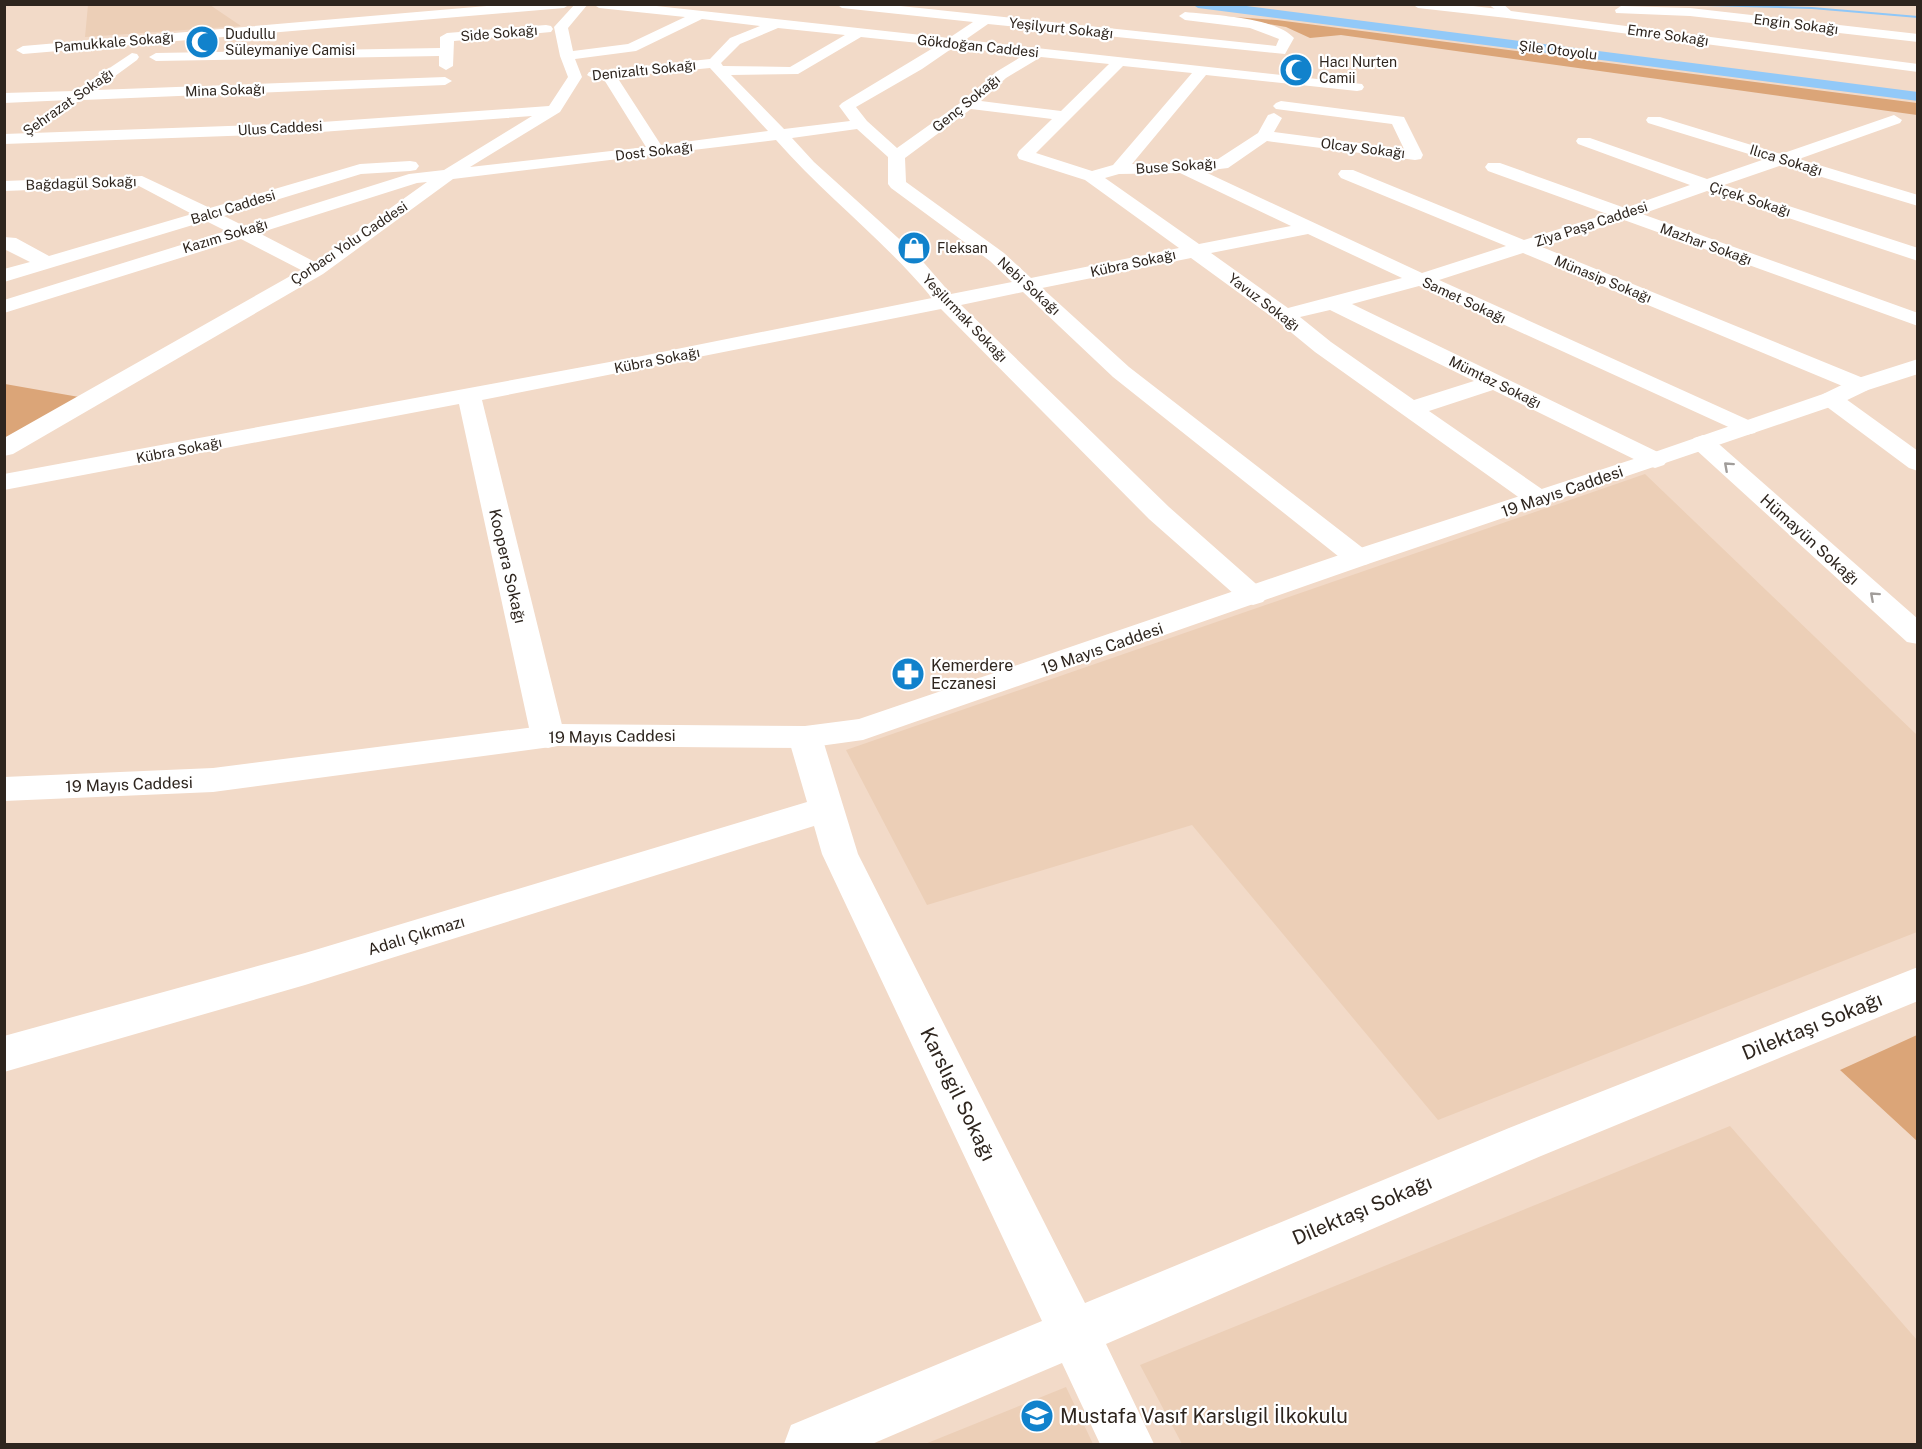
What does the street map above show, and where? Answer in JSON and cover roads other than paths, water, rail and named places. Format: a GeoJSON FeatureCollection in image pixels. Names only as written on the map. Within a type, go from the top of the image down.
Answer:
{"type":"FeatureCollection","features":[{"type":"Feature","properties":{"kind":"highway","name":"Şile Otoyolu"},"geometry":{"type":"LineString","coordinates":[[1198,4],[1917,97]]}},
{"type":"Feature","properties":{"kind":"highway","name":"Şile Otoyolu"},"geometry":{"type":"LineString","coordinates":[[1259,4],[1917,89]]}},
{"type":"Feature","properties":{"kind":"street"},"geometry":{"type":"LineString","coordinates":[[365,4],[387,18]]}},
{"type":"Feature","properties":{"kind":"street","name":"Pamukkale Sokağı"},"geometry":{"type":"LineString","coordinates":[[23,50],[519,6],[564,4]]}},
{"type":"Feature","properties":{"kind":"street"},"geometry":{"type":"LineString","coordinates":[[574,77],[561,27],[582,4]]}},
{"type":"Feature","properties":{"kind":"street","name":"Gökdoğan Caddesi"},"geometry":{"type":"LineString","coordinates":[[599,4],[1357,87]]}},
{"type":"Feature","properties":{"kind":"street","name":"Yeşilyurt Sokağı"},"geometry":{"type":"LineString","coordinates":[[842,4],[1280,51],[1287,38],[1275,31],[1239,22],[1185,15]]}},
{"type":"Feature","properties":{"kind":"street","name":"Emre Sokağı"},"geometry":{"type":"LineString","coordinates":[[1418,4],[1532,16],[1917,68]]}},
{"type":"Feature","properties":{"kind":"street"},"geometry":{"type":"LineString","coordinates":[[1494,4],[1507,14]]}},
{"type":"Feature","properties":{"kind":"street"},"geometry":{"type":"LineString","coordinates":[[1532,16],[1562,9],[1573,9]]}},
{"type":"Feature","properties":{"kind":"street","name":"Engin Sokağı"},"geometry":{"type":"LineString","coordinates":[[1608,10],[1690,12],[1917,39]]}},
{"type":"Feature","properties":{"kind":"street"},"geometry":{"type":"LineString","coordinates":[[286,15],[297,25]]}},
{"type":"Feature","properties":{"kind":"street"},"geometry":{"type":"LineString","coordinates":[[567,56],[631,48],[700,15]]}},
{"type":"Feature","properties":{"kind":"street"},"geometry":{"type":"LineString","coordinates":[[896,156],[861,124],[847,106],[917,66],[985,20]]}},
{"type":"Feature","properties":{"kind":"street"},"geometry":{"type":"LineString","coordinates":[[716,66],[735,40],[778,23]]}},
{"type":"Feature","properties":{"kind":"street","name":"Side Sokağı"},"geometry":{"type":"LineString","coordinates":[[455,117],[445,81],[447,37],[561,27]]}},
{"type":"Feature","properties":{"kind":"street"},"geometry":{"type":"LineString","coordinates":[[243,57],[263,28]]}},
{"type":"Feature","properties":{"kind":"street","name":"Denizaltı Sokağı"},"geometry":{"type":"LineString","coordinates":[[574,77],[716,66],[793,71],[860,32]]}},
{"type":"Feature","properties":{"kind":"street"},"geometry":{"type":"LineString","coordinates":[[4,51],[23,50],[132,57],[447,52]]}},
{"type":"Feature","properties":{"kind":"street","name":"Genç Sokağı"},"geometry":{"type":"LineString","coordinates":[[896,156],[968,104],[1001,75],[1036,53]]}},
{"type":"Feature","properties":{"kind":"street","name":"Şehrazat Sokağı"},"geometry":{"type":"LineString","coordinates":[[8,141],[79,96],[132,57]]}},
{"type":"Feature","properties":{"kind":"street","name":"Yavuz Sokağı"},"geometry":{"type":"LineString","coordinates":[[1119,62],[1025,155],[1091,176],[1284,315],[1323,347],[1540,500]]}},
{"type":"Feature","properties":{"kind":"street","name":"Yeşilırmak Sokağı"},"geometry":{"type":"LineString","coordinates":[[716,66],[808,166],[911,260],[946,302],[1159,513],[1253,596]]}},
{"type":"Feature","properties":{"kind":"street"},"geometry":{"type":"LineString","coordinates":[[1119,169],[1202,71]]}},
{"type":"Feature","properties":{"kind":"street"},"geometry":{"type":"LineString","coordinates":[[607,73],[657,151]]}},
{"type":"Feature","properties":{"kind":"street","name":"Çorbacı Yolu Caddesi"},"geometry":{"type":"LineString","coordinates":[[4,449],[316,270],[465,162],[555,109],[574,77]]}},
{"type":"Feature","properties":{"kind":"street","name":"Mina Sokağı"},"geometry":{"type":"LineString","coordinates":[[4,98],[445,81]]}},
{"type":"Feature","properties":{"kind":"street","name":"Buse Sokağı"},"geometry":{"type":"LineString","coordinates":[[1091,176],[1119,169],[1183,168],[1222,164],[1264,136],[1281,106],[1290,81]]}},
{"type":"Feature","properties":{"kind":"street"},"geometry":{"type":"LineString","coordinates":[[968,104],[1064,116]]}},
{"type":"Feature","properties":{"kind":"street","name":"Olcay Sokağı"},"geometry":{"type":"LineString","coordinates":[[1264,136],[1414,155],[1398,120],[1281,106]]}},
{"type":"Feature","properties":{"kind":"street","name":"Ulus Caddesi"},"geometry":{"type":"LineString","coordinates":[[8,141],[308,128],[555,109]]}},
{"type":"Feature","properties":{"kind":"street","name":"Ilıca Sokağı"},"geometry":{"type":"LineString","coordinates":[[1654,120],[1917,201]]}},
{"type":"Feature","properties":{"kind":"street","name":"Ziya Paşa Caddesi"},"geometry":{"type":"LineString","coordinates":[[1284,315],[1335,304],[1420,280],[1625,214],[1894,120]]}},
{"type":"Feature","properties":{"kind":"street","name":"Dost Sokağı"},"geometry":{"type":"LineString","coordinates":[[447,176],[861,124]]}},
{"type":"Feature","properties":{"kind":"street","name":"Çiçek Sokağı"},"geometry":{"type":"LineString","coordinates":[[1584,141],[1706,185],[1917,255]]}},
{"type":"Feature","properties":{"kind":"street","name":"Nebi Sokağı"},"geometry":{"type":"LineString","coordinates":[[896,156],[897,184],[997,257],[1120,372],[1358,558]]}},
{"type":"Feature","properties":{"kind":"street","name":"Balcı Caddesi"},"geometry":{"type":"LineString","coordinates":[[4,276],[360,169],[465,162]]}},
{"type":"Feature","properties":{"kind":"street","name":"Mazhar Sokağı"},"geometry":{"type":"LineString","coordinates":[[1494,167],[1917,320]]}},
{"type":"Feature","properties":{"kind":"street","name":"Samet Sokağı"},"geometry":{"type":"LineString","coordinates":[[1183,168],[1420,280],[1746,428]]}},
{"type":"Feature","properties":{"kind":"street","name":"Münasip Sokağı"},"geometry":{"type":"LineString","coordinates":[[1347,174],[1860,385]]}},
{"type":"Feature","properties":{"kind":"street","name":"Kazım Sokağı"},"geometry":{"type":"LineString","coordinates":[[4,307],[415,178],[447,176]]}},
{"type":"Feature","properties":{"kind":"street","name":"Bağdagül Sokağı"},"geometry":{"type":"LineString","coordinates":[[4,186],[142,181],[316,270]]}},
{"type":"Feature","properties":{"kind":"street","name":"Kübra Sokağı"},"geometry":{"type":"LineString","coordinates":[[4,482],[469,396],[1308,228]]}},
{"type":"Feature","properties":{"kind":"street"},"geometry":{"type":"LineString","coordinates":[[4,243],[9,242],[47,263]]}},
{"type":"Feature","properties":{"kind":"street","name":"Mümtaz Sokağı"},"geometry":{"type":"LineString","coordinates":[[1335,304],[1655,460]]}},
{"type":"Feature","properties":{"kind":"street","name":"19 Mayıs Caddesi"},"geometry":{"type":"LineString","coordinates":[[4,789],[213,780],[548,737],[805,737],[864,729],[1358,558],[1540,500],[1831,399],[1860,385],[1917,366]]}},
{"type":"Feature","properties":{"kind":"street"},"geometry":{"type":"LineString","coordinates":[[1411,409],[1494,382]]}},
{"type":"Feature","properties":{"kind":"street","name":"Koopera Sokağı"},"geometry":{"type":"LineString","coordinates":[[469,396],[548,737]]}},
{"type":"Feature","properties":{"kind":"street"},"geometry":{"type":"LineString","coordinates":[[1831,399],[1917,463]]}},
{"type":"Feature","properties":{"kind":"street","name":"Hümayün Sokağı"},"geometry":{"type":"LineString","coordinates":[[1703,443],[1917,635]]}},
{"type":"Feature","properties":{"kind":"street","name":"Karslıgil Sokağı"},"geometry":{"type":"LineString","coordinates":[[805,737],[840,854],[1128,1444]]}},
{"type":"Feature","properties":{"kind":"street","name":"Adalı Çıkmazı"},"geometry":{"type":"LineString","coordinates":[[4,1054],[305,969],[826,809]]}},
{"type":"Feature","properties":{"kind":"street","name":"Dilektaşı Sokağı"},"geometry":{"type":"LineString","coordinates":[[810,1444],[1525,1142],[1917,983]]}},
{"type":"Feature","properties":{"kind":"waterway"},"geometry":{"type":"LineString","coordinates":[[1634,4],[1812,8],[1918,17]]}},
{"type":"Feature","properties":{"kind":"place","name":"Dudullu Süleymaniye Camisi"},"geometry":{"type":"Point","coordinates":[202,42]}},
{"type":"Feature","properties":{"kind":"place","name":"Hacı Nurten Camii"},"geometry":{"type":"Point","coordinates":[1296,70]}},
{"type":"Feature","properties":{"kind":"place","name":"Fleksan"},"geometry":{"type":"Point","coordinates":[914,248]}},
{"type":"Feature","properties":{"kind":"place","name":"Kemerdere Eczanesi"},"geometry":{"type":"Point","coordinates":[908,674]}},
{"type":"Feature","properties":{"kind":"place","name":"Mustafa Vasıf Karslıgil İlkokulu"},"geometry":{"type":"Point","coordinates":[1037,1416]}}]}
